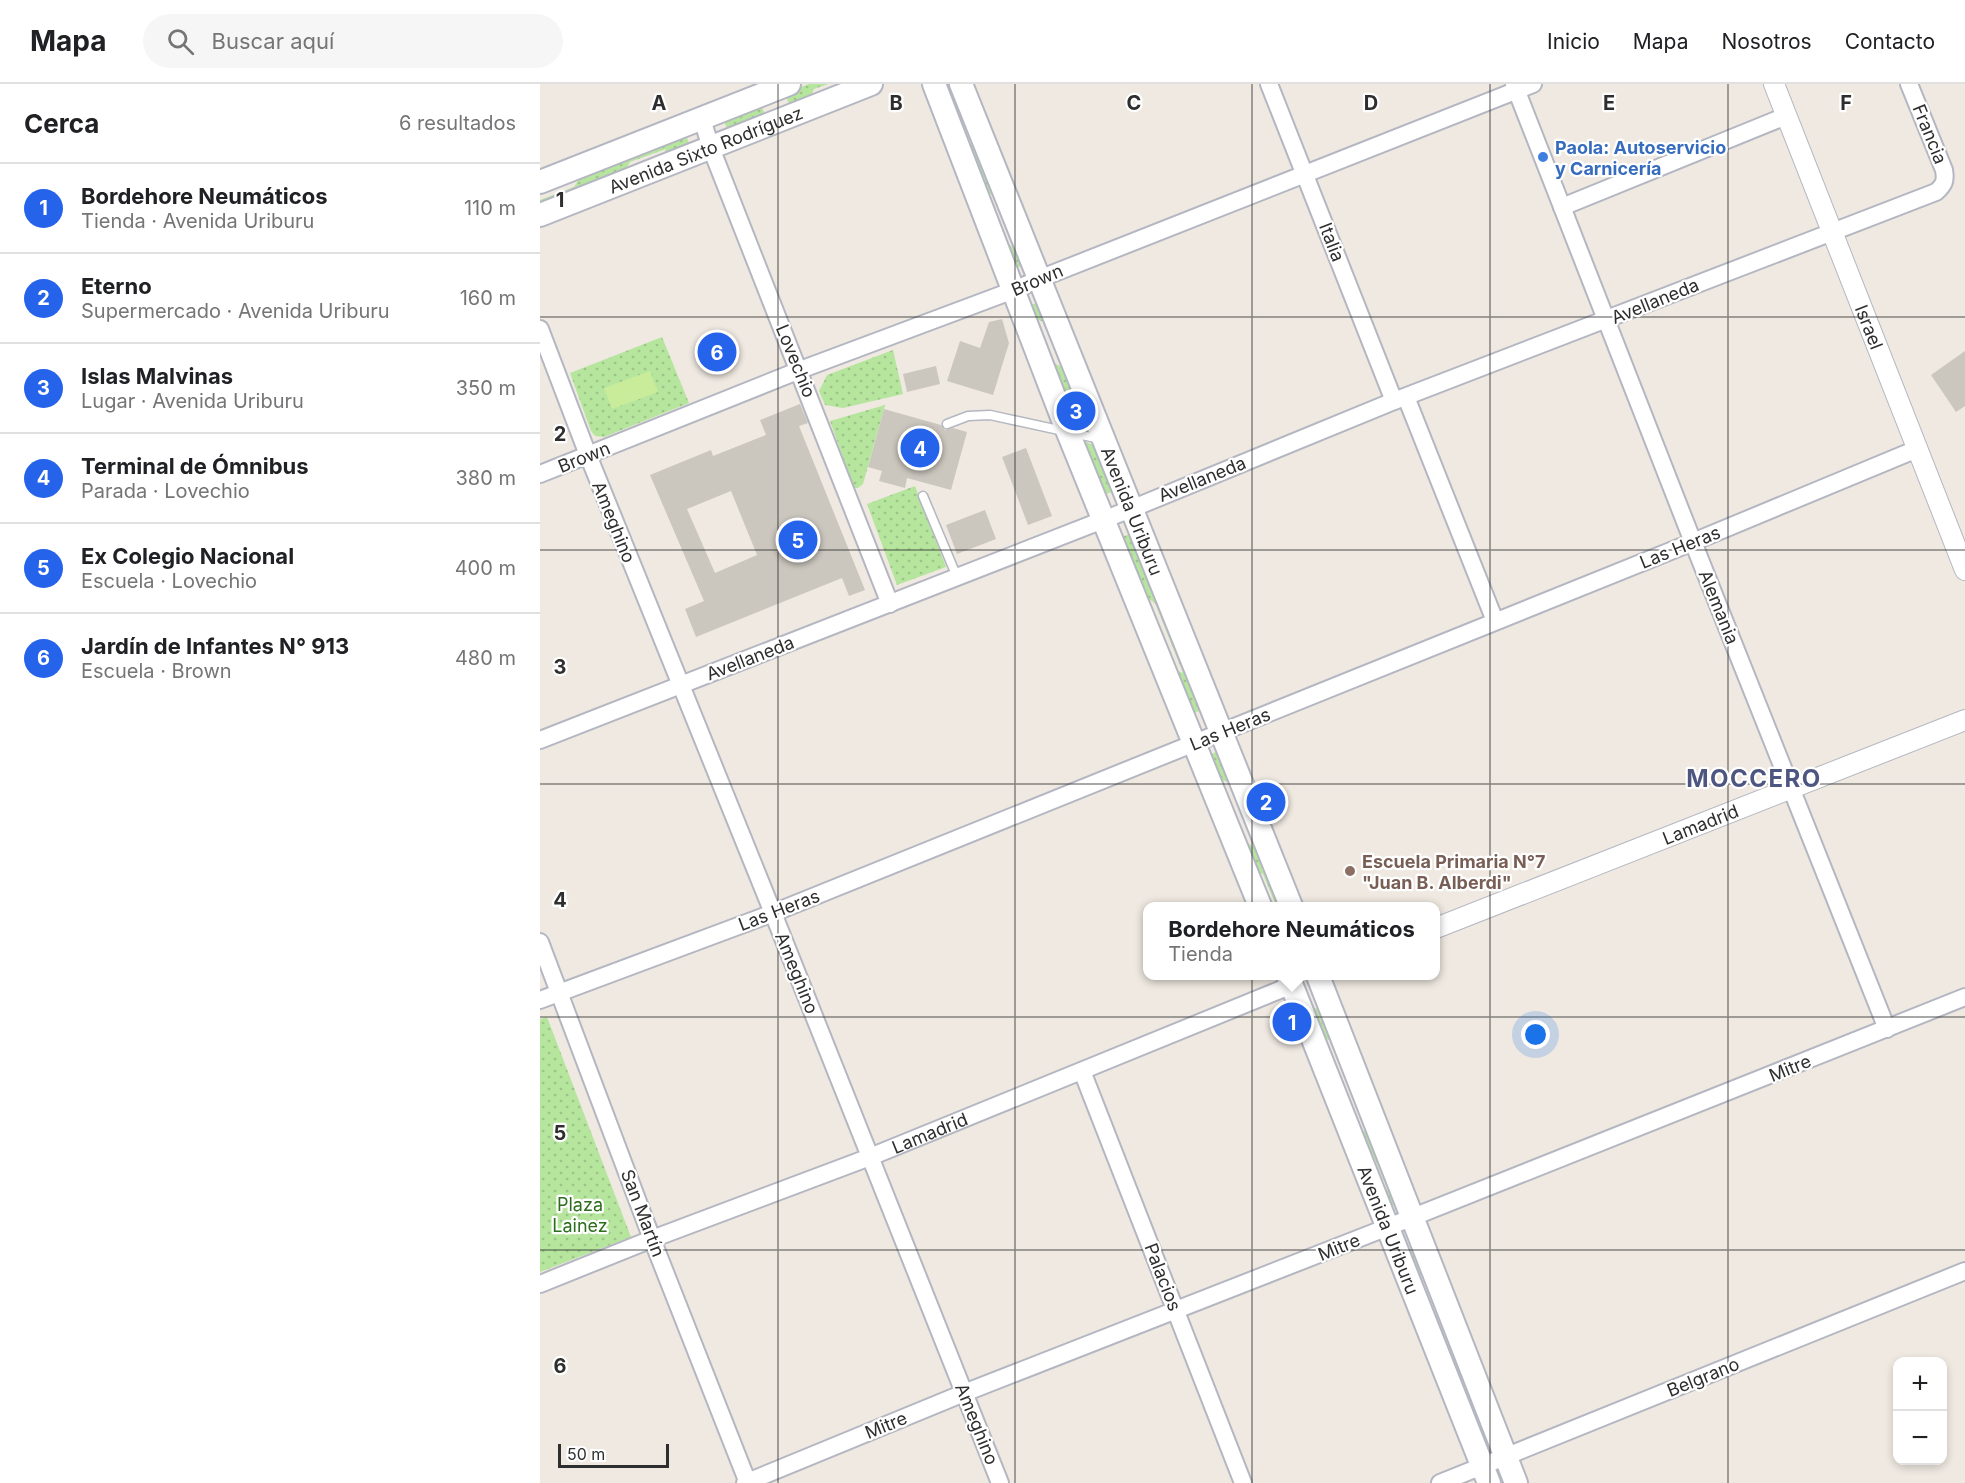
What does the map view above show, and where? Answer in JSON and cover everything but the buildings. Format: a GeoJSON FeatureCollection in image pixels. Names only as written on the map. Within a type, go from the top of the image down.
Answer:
{"type":"FeatureCollection","features":[{"type":"Feature","properties":{"kind":"main road","name":"Avenida Sixto Rodríguez"},"geometry":{"type":"LineString","coordinates":[[540,215],[871,84]]}},
{"type":"Feature","properties":{"kind":"main road","name":"Avenida Uriburu"},"geometry":{"type":"LineString","coordinates":[[934,84],[1067,430],[1258,902]]}},
{"type":"Feature","properties":{"kind":"main road","name":"Avenida Uriburu"},"geometry":{"type":"LineString","coordinates":[[961,84],[1289,902]]}},
{"type":"Feature","properties":{"kind":"main road","name":"Avenida Sixto Rodríguez"},"geometry":{"type":"LineString","coordinates":[[540,182],[702,119],[777,86]]}},
{"type":"Feature","properties":{"kind":"main road","name":"Avenida Uriburu"},"geometry":{"type":"LineString","coordinates":[[1290,980],[1486,1475]]}},
{"type":"Feature","properties":{"kind":"main road","name":"Avenida Uriburu"},"geometry":{"type":"LineString","coordinates":[[1320,980],[1516,1483]]}},
{"type":"Feature","properties":{"kind":"street","name":"Italia"},"geometry":{"type":"LineString","coordinates":[[1269,84],[1495,621]]}},
{"type":"Feature","properties":{"kind":"street","name":"Brown"},"geometry":{"type":"LineString","coordinates":[[540,474],[800,370],[1014,291],[1515,87],[1533,84]]}},
{"type":"Feature","properties":{"kind":"street","name":"Israel"},"geometry":{"type":"LineString","coordinates":[[1774,84],[1965,570]]}},
{"type":"Feature","properties":{"kind":"street","name":"Francia"},"geometry":{"type":"LineString","coordinates":[[1910,84],[1944,170],[1946,177],[1944,185]]}},
{"type":"Feature","properties":{"kind":"street"},"geometry":{"type":"LineString","coordinates":[[777,86],[782,118]]}},
{"type":"Feature","properties":{"kind":"street","name":"Alemania"},"geometry":{"type":"LineString","coordinates":[[1515,87],[1887,1029]]}},
{"type":"Feature","properties":{"kind":"street"},"geometry":{"type":"LineString","coordinates":[[1562,207],[1786,116]]}},
{"type":"Feature","properties":{"kind":"street","name":"Lovechio"},"geometry":{"type":"LineString","coordinates":[[702,119],[711,148],[890,604]]}},
{"type":"Feature","properties":{"kind":"street","name":"Avellaneda"},"geometry":{"type":"LineString","coordinates":[[540,740],[957,578],[1400,399],[1936,192],[1944,185]]}},
{"type":"Feature","properties":{"kind":"street","name":"Ameghino"},"geometry":{"type":"LineString","coordinates":[[540,329],[588,456],[1000,1483]]}},
{"type":"Feature","properties":{"kind":"street","name":"Las Heras"},"geometry":{"type":"LineString","coordinates":[[540,1000],[773,913],[1693,542],[1917,449]]}},
{"type":"Feature","properties":{"kind":"street","name":"Lamadrid"},"geometry":{"type":"LineString","coordinates":[[1440,926],[1965,720]]}},
{"type":"Feature","properties":{"kind":"street","name":"San Martín"},"geometry":{"type":"LineString","coordinates":[[540,942],[747,1483]]}},
{"type":"Feature","properties":{"kind":"street","name":"Lamadrid"},"geometry":{"type":"LineString","coordinates":[[540,1284],[870,1157],[1082,1071],[1290,980]]}},
{"type":"Feature","properties":{"kind":"street","name":"Mitre"},"geometry":{"type":"LineString","coordinates":[[747,1483],[964,1393],[1414,1217],[1965,997]]}},
{"type":"Feature","properties":{"kind":"street","name":"Palacios"},"geometry":{"type":"LineString","coordinates":[[1082,1071],[1243,1483]]}},
{"type":"Feature","properties":{"kind":"street","name":"Belgrano"},"geometry":{"type":"LineString","coordinates":[[1440,1483],[1486,1475],[1507,1457],[1965,1271]]}},
{"type":"Feature","properties":{"kind":"lane"},"geometry":{"type":"LineString","coordinates":[[947,424],[968,416],[990,415],[1067,430],[1104,440]]}},
{"type":"Feature","properties":{"kind":"lane"},"geometry":{"type":"LineString","coordinates":[[923,496],[957,578]]}},
{"type":"Feature","properties":{"kind":"green space"},"geometry":{"type":"Polygon","coordinates":[[[809,84],[828,84],[814,89],[807,103],[791,110],[785,93],[809,84]]]}},
{"type":"Feature","properties":{"kind":"green space"},"geometry":{"type":"Polygon","coordinates":[[[941,84],[955,84],[961,100],[947,94],[966,143],[981,149],[1026,265],[1012,269],[1001,241],[1016,248],[995,197],[980,187],[941,84]]]}},
{"type":"Feature","properties":{"kind":"green space"},"geometry":{"type":"Polygon","coordinates":[[[760,103],[767,119],[729,134],[723,118],[760,103]]]}},
{"type":"Feature","properties":{"kind":"green space"},"geometry":{"type":"Polygon","coordinates":[[[685,132],[691,149],[661,161],[666,149],[630,162],[622,176],[540,209],[540,200],[574,187],[583,173],[685,132]]]}},
{"type":"Feature","properties":{"kind":"green space"},"geometry":{"type":"Polygon","coordinates":[[[1041,302],[1050,324],[1036,319],[1054,363],[1068,370],[1090,426],[1072,420],[1027,306],[1041,302]]]}},
{"type":"Feature","properties":{"kind":"green space"},"geometry":{"type":"Polygon","coordinates":[[[662,337],[689,403],[604,437],[595,436],[591,431],[570,373],[662,337]]]}},
{"type":"Feature","properties":{"kind":"green space"},"geometry":{"type":"Polygon","coordinates":[[[893,350],[903,394],[843,408],[825,405],[819,391],[827,375],[893,350]]]}},
{"type":"Feature","properties":{"kind":"green space"},"geometry":{"type":"Polygon","coordinates":[[[650,371],[658,392],[612,409],[604,388],[650,371]]]}},
{"type":"Feature","properties":{"kind":"green space"},"geometry":{"type":"Polygon","coordinates":[[[885,405],[863,484],[854,488],[830,421],[885,405]]]}},
{"type":"Feature","properties":{"kind":"green space"},"geometry":{"type":"Polygon","coordinates":[[[1080,439],[1099,448],[1116,491],[1102,495],[1080,439]]]}},
{"type":"Feature","properties":{"kind":"green space"},"geometry":{"type":"Polygon","coordinates":[[[915,486],[946,567],[897,585],[867,504],[915,486]]]}},
{"type":"Feature","properties":{"kind":"green space"},"geometry":{"type":"Polygon","coordinates":[[[1132,533],[1202,710],[1189,715],[1171,668],[1183,673],[1155,603],[1142,595],[1119,538],[1132,533]]]}},
{"type":"Feature","properties":{"kind":"green space"},"geometry":{"type":"Polygon","coordinates":[[[1219,751],[1231,783],[1219,779],[1244,842],[1257,848],[1278,902],[1274,902],[1263,874],[1250,869],[1206,756],[1219,751]]]}},
{"type":"Feature","properties":{"kind":"green space"},"geometry":{"type":"Polygon","coordinates":[[[1320,1007],[1333,1041],[1322,1038],[1356,1128],[1369,1133],[1397,1204],[1385,1208],[1376,1186],[1388,1190],[1372,1153],[1362,1150],[1307,1011],[1320,1007]]]}},
{"type":"Feature","properties":{"kind":"green space","name":"Plaza Lainez"},"geometry":{"type":"Polygon","coordinates":[[[547,1017],[631,1237],[540,1272],[540,1019],[547,1017]]]}},
{"type":"Feature","properties":{"kind":"green space"},"geometry":{"type":"Polygon","coordinates":[[[1415,1249],[1466,1378],[1454,1374],[1474,1425],[1486,1429],[1490,1439],[1478,1443],[1445,1359],[1455,1362],[1422,1276],[1409,1270],[1403,1253],[1415,1249]]]}},
{"type":"Feature","properties":{"kind":"place","name":"Paola: Autoservicio y Carnicería"},"geometry":{"type":"Point","coordinates":[1543,157]}},
{"type":"Feature","properties":{"kind":"place","name":"Jardín de Infantes N° 913"},"geometry":{"type":"Point","coordinates":[717,352]}},
{"type":"Feature","properties":{"kind":"place","name":"Islas Malvinas"},"geometry":{"type":"Point","coordinates":[1076,411]}},
{"type":"Feature","properties":{"kind":"place","name":"Terminal de Ómnibus"},"geometry":{"type":"Point","coordinates":[920,448]}},
{"type":"Feature","properties":{"kind":"place","name":"Ex Colegio Nacional"},"geometry":{"type":"Point","coordinates":[798,540]}},
{"type":"Feature","properties":{"kind":"place","name":"Eterno"},"geometry":{"type":"Point","coordinates":[1266,802]}},
{"type":"Feature","properties":{"kind":"place","name":"Escuela Primaria N°7 \"Juan B. Alberdi\""},"geometry":{"type":"Point","coordinates":[1350,871]}},
{"type":"Feature","properties":{"kind":"place","name":"Bordehore Neumáticos"},"geometry":{"type":"Point","coordinates":[1292,1022]}},
{"type":"Feature","properties":{"kind":"district","name":"MOCCERO"},"geometry":{"type":"Point","coordinates":[1754,778]}}]}
